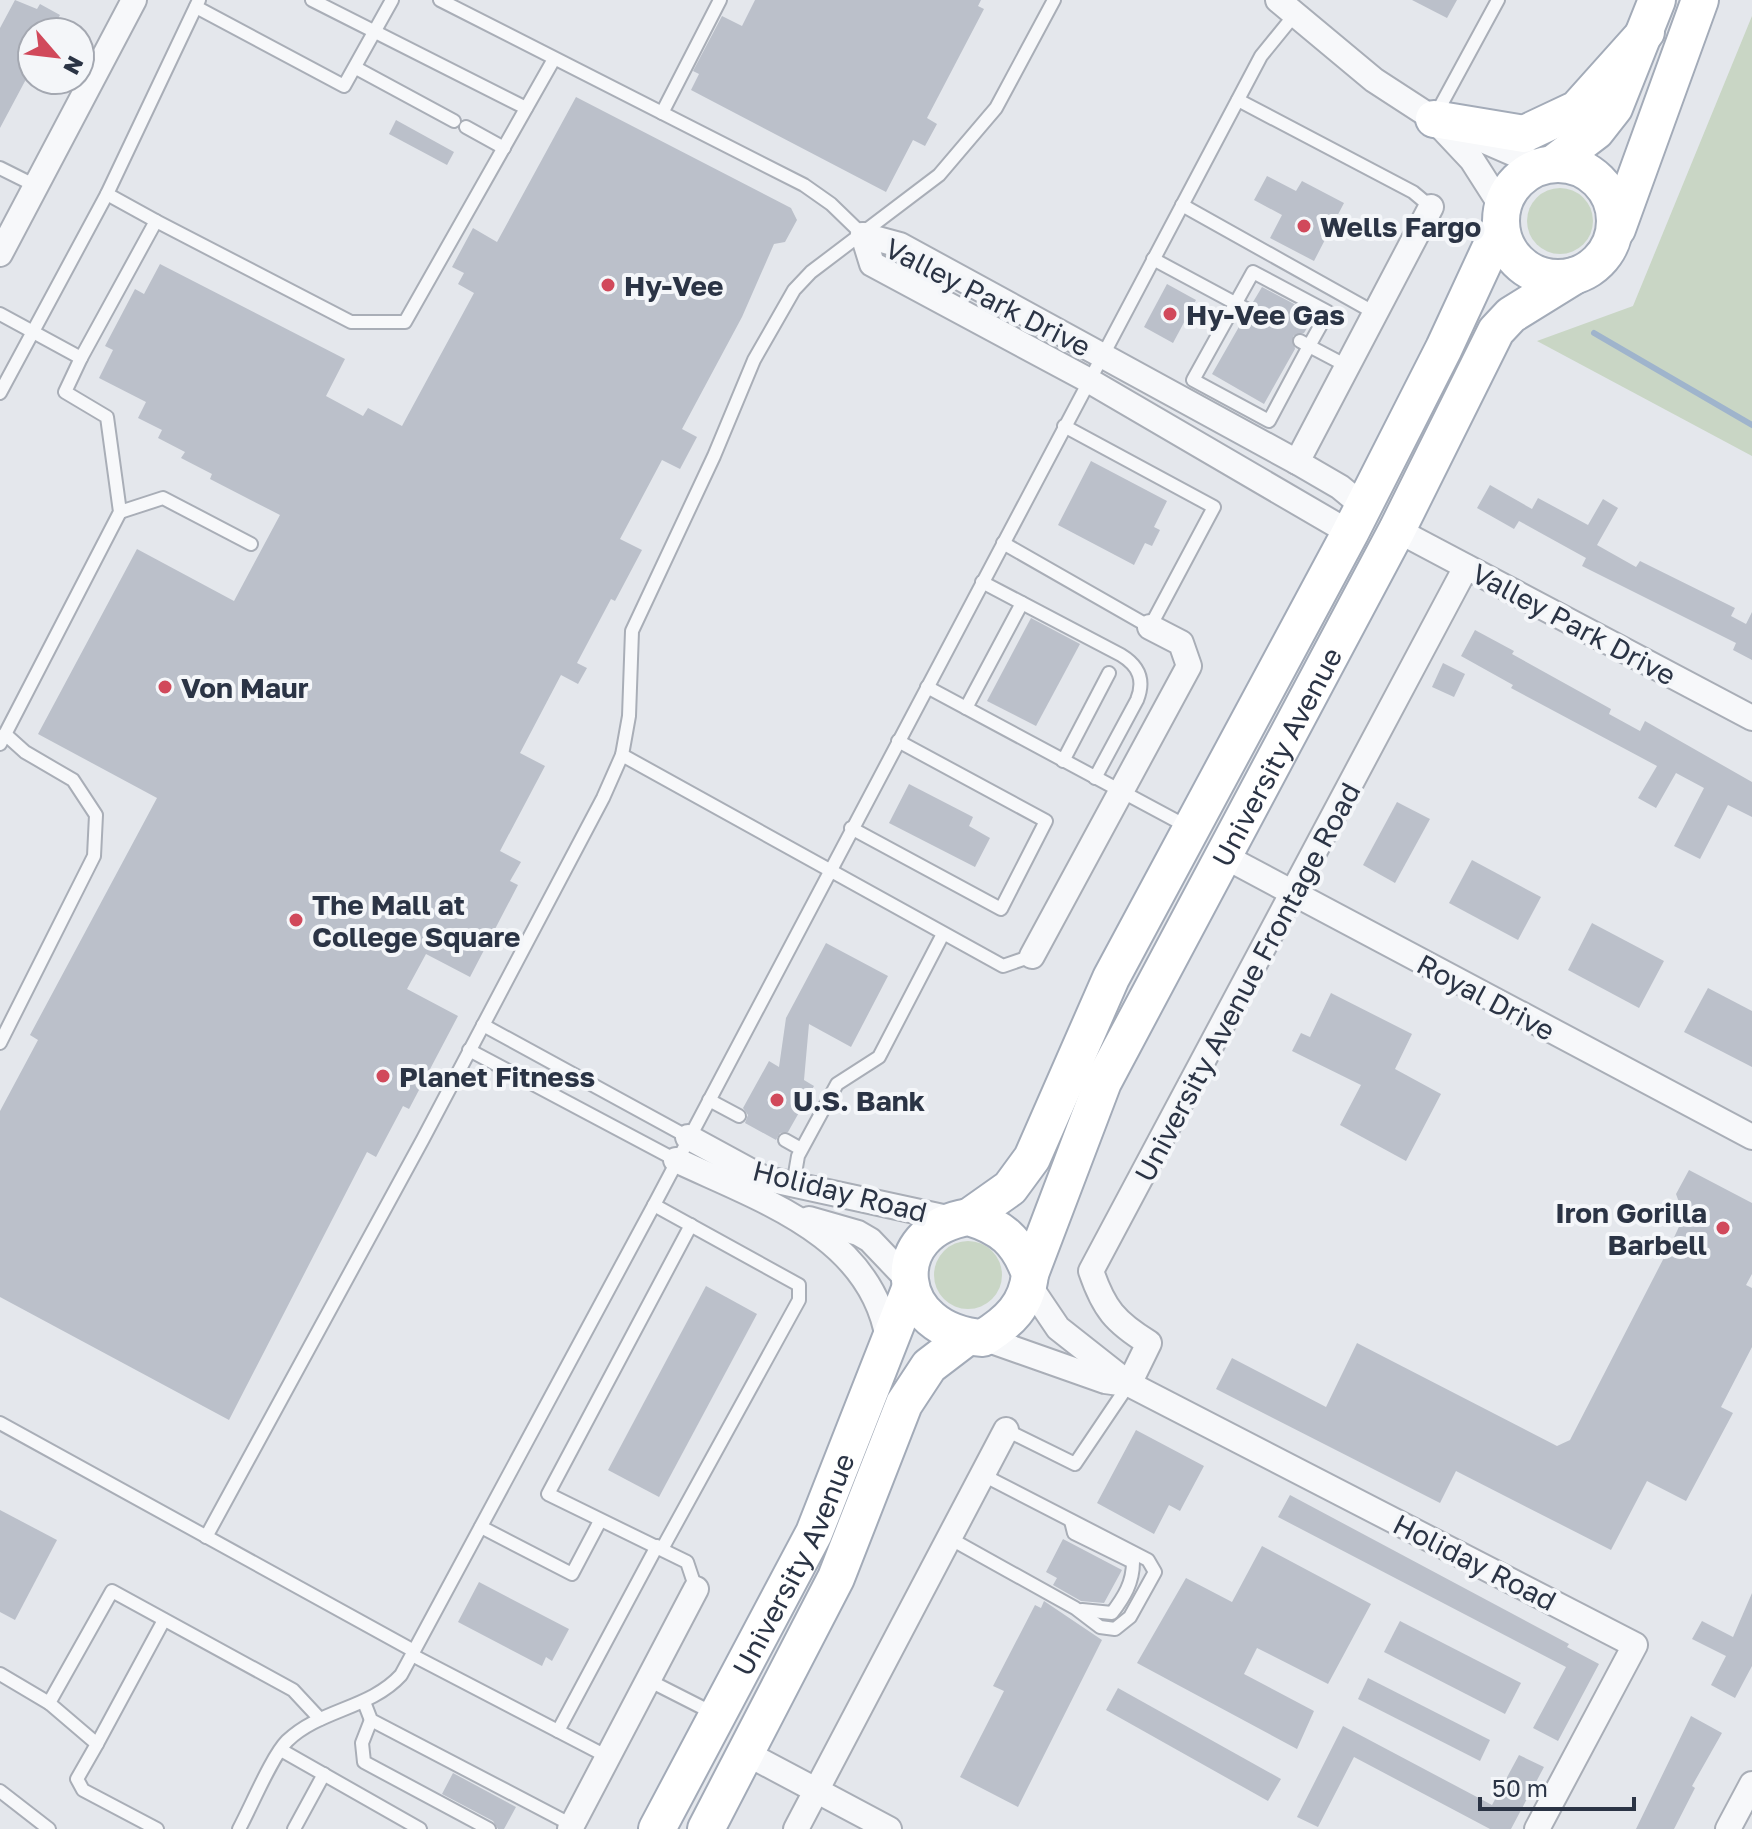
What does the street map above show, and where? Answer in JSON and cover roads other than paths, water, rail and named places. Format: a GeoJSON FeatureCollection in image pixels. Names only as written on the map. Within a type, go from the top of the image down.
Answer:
{"type":"FeatureCollection","features":[{"type":"Feature","properties":{"kind":"main road"},"geometry":{"type":"LineString","coordinates":[[1651,16],[1614,108],[1596,131],[1517,181],[1502,216],[1513,257],[1526,268],[1557,279],[1574,276],[1597,263],[1612,242],[1695,6]]}},
{"type":"Feature","properties":{"kind":"main road"},"geometry":{"type":"LineString","coordinates":[[1434,119],[1524,134],[1577,109],[1651,16]]}},
{"type":"Feature","properties":{"kind":"main road"},"geometry":{"type":"LineString","coordinates":[[1548,164],[1586,170],[1609,193],[1616,226],[1612,242]]}},
{"type":"Feature","properties":{"kind":"main road","name":"University Avenue"},"geometry":{"type":"LineString","coordinates":[[960,1218],[1010,1188],[1032,1158],[1111,978],[1356,520],[1444,348],[1502,216]]}},
{"type":"Feature","properties":{"kind":"main road","name":"University Avenue"},"geometry":{"type":"LineString","coordinates":[[1029,1279],[1103,1082],[1397,530],[1496,331],[1511,315],[1574,276]]}},
{"type":"Feature","properties":{"kind":"main road"},"geometry":{"type":"LineString","coordinates":[[1305,699],[1311,644],[1359,552],[1356,520]]}},
{"type":"Feature","properties":{"kind":"main road"},"geometry":{"type":"LineString","coordinates":[[1222,855],[1214,826],[1254,746],[1270,682]]}},
{"type":"Feature","properties":{"kind":"main road"},"geometry":{"type":"LineString","coordinates":[[960,1218],[993,1224],[1011,1237],[1029,1279],[1021,1305],[1007,1323],[975,1337],[931,1322],[910,1286],[913,1259],[921,1242],[960,1218]]}},
{"type":"Feature","properties":{"kind":"main road","name":"University Avenue"},"geometry":{"type":"LineString","coordinates":[[657,1829],[814,1533],[910,1286]]}},
{"type":"Feature","properties":{"kind":"main road","name":"University Avenue"},"geometry":{"type":"LineString","coordinates":[[706,1829],[836,1578],[911,1392],[929,1366],[975,1337]]}},
{"type":"Feature","properties":{"kind":"main road"},"geometry":{"type":"LineString","coordinates":[[746,1753],[738,1719],[773,1648],[789,1579]]}},
{"type":"Feature","properties":{"kind":"street"},"geometry":{"type":"LineString","coordinates":[[0,254],[130,1]]}},
{"type":"Feature","properties":{"kind":"street"},"geometry":{"type":"LineString","coordinates":[[1292,4],[1374,80],[1434,119],[1548,164]]}},
{"type":"Feature","properties":{"kind":"street"},"geometry":{"type":"LineString","coordinates":[[1434,119],[1472,160],[1502,216]]}},
{"type":"Feature","properties":{"kind":"street"},"geometry":{"type":"LineString","coordinates":[[1297,462],[1431,207]]}},
{"type":"Feature","properties":{"kind":"street","name":"Valley Park Drive"},"geometry":{"type":"LineString","coordinates":[[863,235],[900,245],[1297,462],[1340,487],[1356,520]]}},
{"type":"Feature","properties":{"kind":"street","name":"Valley Park Drive"},"geometry":{"type":"LineString","coordinates":[[863,235],[872,264],[1356,520]]}},
{"type":"Feature","properties":{"kind":"street","name":"Valley Park Drive"},"geometry":{"type":"LineString","coordinates":[[1397,530],[1752,718]]}},
{"type":"Feature","properties":{"kind":"street","name":"University Avenue Frontage Road"},"geometry":{"type":"LineString","coordinates":[[1129,1384],[1149,1343],[1119,1325],[1101,1299],[1091,1271],[1295,894],[1466,567]]}},
{"type":"Feature","properties":{"kind":"street"},"geometry":{"type":"LineString","coordinates":[[1032,956],[1189,666],[1181,643],[1150,627]]}},
{"type":"Feature","properties":{"kind":"street","name":"Royal Drive"},"geometry":{"type":"LineString","coordinates":[[1222,855],[1752,1137]]}},
{"type":"Feature","properties":{"kind":"street","name":"Holiday Road"},"geometry":{"type":"LineString","coordinates":[[688,1137],[763,1178],[960,1218]]}},
{"type":"Feature","properties":{"kind":"street","name":"Holiday Road"},"geometry":{"type":"LineString","coordinates":[[676,1160],[784,1211],[858,1233],[870,1240],[910,1286]]}},
{"type":"Feature","properties":{"kind":"street","name":"Holiday Road"},"geometry":{"type":"LineString","coordinates":[[784,1211],[852,1259],[883,1312],[888,1339]]}},
{"type":"Feature","properties":{"kind":"street","name":"Holiday Road"},"geometry":{"type":"LineString","coordinates":[[1029,1279],[1058,1328],[1129,1384],[1635,1645],[1537,1829]]}},
{"type":"Feature","properties":{"kind":"street","name":"Holiday Road"},"geometry":{"type":"LineString","coordinates":[[975,1337],[1105,1381],[1129,1384]]}},
{"type":"Feature","properties":{"kind":"street"},"geometry":{"type":"LineString","coordinates":[[796,1829],[1006,1430]]}},
{"type":"Feature","properties":{"kind":"street"},"geometry":{"type":"LineString","coordinates":[[571,1827],[696,1589]]}},
{"type":"Feature","properties":{"kind":"street"},"geometry":{"type":"LineString","coordinates":[[746,1753],[889,1829]]}},
{"type":"Feature","properties":{"kind":"street"},"geometry":{"type":"LineString","coordinates":[[1728,1829],[1752,1784]]}},
{"type":"Feature","properties":{"kind":"lane"},"geometry":{"type":"LineString","coordinates":[[312,0],[526,108]]}},
{"type":"Feature","properties":{"kind":"lane"},"geometry":{"type":"LineString","coordinates":[[0,393],[107,194],[198,4],[344,86],[392,0]]}},
{"type":"Feature","properties":{"kind":"lane"},"geometry":{"type":"LineString","coordinates":[[440,0],[804,185],[831,204],[863,235]]}},
{"type":"Feature","properties":{"kind":"lane"},"geometry":{"type":"LineString","coordinates":[[662,113],[720,0]]}},
{"type":"Feature","properties":{"kind":"lane"},"geometry":{"type":"LineString","coordinates":[[206,1537],[603,798],[622,755],[629,716],[632,631],[714,456],[731,407],[794,290],[939,175],[996,108],[1054,0]]}},
{"type":"Feature","properties":{"kind":"lane"},"geometry":{"type":"LineString","coordinates":[[1434,119],[1498,0]]}},
{"type":"Feature","properties":{"kind":"lane"},"geometry":{"type":"LineString","coordinates":[[239,1829],[285,1742],[320,1719],[385,1692],[413,1653],[654,1205],[1101,355],[1292,4]]}},
{"type":"Feature","properties":{"kind":"lane"},"geometry":{"type":"LineString","coordinates":[[107,194],[351,322],[405,322],[554,59]]}},
{"type":"Feature","properties":{"kind":"lane"},"geometry":{"type":"LineString","coordinates":[[356,68],[504,148]]}},
{"type":"Feature","properties":{"kind":"lane"},"geometry":{"type":"LineString","coordinates":[[1238,100],[1413,192],[1431,207]]}},
{"type":"Feature","properties":{"kind":"lane"},"geometry":{"type":"LineString","coordinates":[[0,168],[36,186]]}},
{"type":"Feature","properties":{"kind":"lane"},"geometry":{"type":"LineString","coordinates":[[1182,205],[1375,313]]}},
{"type":"Feature","properties":{"kind":"lane"},"geometry":{"type":"LineString","coordinates":[[0,1043],[94,856],[96,815],[73,780],[2,739],[120,512],[107,417],[65,392],[156,221]]}},
{"type":"Feature","properties":{"kind":"lane"},"geometry":{"type":"LineString","coordinates":[[1153,259],[1248,310]]}},
{"type":"Feature","properties":{"kind":"lane"},"geometry":{"type":"LineString","coordinates":[[1253,272],[1328,312],[1280,388],[1269,421],[1193,380],[1216,353],[1223,326],[1236,303],[1253,272]]}},
{"type":"Feature","properties":{"kind":"lane"},"geometry":{"type":"LineString","coordinates":[[0,314],[81,358]]}},
{"type":"Feature","properties":{"kind":"lane"},"geometry":{"type":"LineString","coordinates":[[1223,326],[1235,333]]}},
{"type":"Feature","properties":{"kind":"lane"},"geometry":{"type":"LineString","coordinates":[[1305,344],[1347,366]]}},
{"type":"Feature","properties":{"kind":"lane"},"geometry":{"type":"LineString","coordinates":[[1003,543],[1150,627],[1214,507],[1064,426]]}},
{"type":"Feature","properties":{"kind":"lane"},"geometry":{"type":"LineString","coordinates":[[120,512],[163,498],[251,544]]}},
{"type":"Feature","properties":{"kind":"lane"},"geometry":{"type":"LineString","coordinates":[[982,582],[1121,655],[1138,671],[1141,689],[1137,700],[1095,778]]}},
{"type":"Feature","properties":{"kind":"lane"},"geometry":{"type":"LineString","coordinates":[[966,708],[1022,603]]}},
{"type":"Feature","properties":{"kind":"lane"},"geometry":{"type":"LineString","coordinates":[[1063,761],[1109,673]]}},
{"type":"Feature","properties":{"kind":"lane"},"geometry":{"type":"LineString","coordinates":[[927,687],[1192,829]]}},
{"type":"Feature","properties":{"kind":"lane"},"geometry":{"type":"LineString","coordinates":[[851,828],[1001,909],[1046,821],[898,741]]}},
{"type":"Feature","properties":{"kind":"lane"},"geometry":{"type":"LineString","coordinates":[[622,755],[1003,966],[1032,956]]}},
{"type":"Feature","properties":{"kind":"lane"},"geometry":{"type":"LineString","coordinates":[[793,1185],[801,1149],[837,1084],[879,1057],[943,934]]}},
{"type":"Feature","properties":{"kind":"lane"},"geometry":{"type":"LineString","coordinates":[[483,1025],[688,1137]]}},
{"type":"Feature","properties":{"kind":"lane"},"geometry":{"type":"LineString","coordinates":[[469,1050],[676,1160]]}},
{"type":"Feature","properties":{"kind":"lane"},"geometry":{"type":"LineString","coordinates":[[709,1100],[739,1116]]}},
{"type":"Feature","properties":{"kind":"lane"},"geometry":{"type":"LineString","coordinates":[[785,1140],[801,1149]]}},
{"type":"Feature","properties":{"kind":"lane"},"geometry":{"type":"LineString","coordinates":[[558,1731],[799,1300],[799,1285],[654,1205]]}},
{"type":"Feature","properties":{"kind":"lane"},"geometry":{"type":"LineString","coordinates":[[691,1225],[548,1494],[687,1562],[696,1589]]}},
{"type":"Feature","properties":{"kind":"lane"},"geometry":{"type":"LineString","coordinates":[[1006,1430],[1075,1464],[1129,1384]]}},
{"type":"Feature","properties":{"kind":"lane"},"geometry":{"type":"LineString","coordinates":[[0,1423],[413,1653],[608,1757]]}},
{"type":"Feature","properties":{"kind":"lane"},"geometry":{"type":"LineString","coordinates":[[951,1539],[1075,1608],[1100,1627],[1115,1629],[1130,1617],[1155,1572],[1148,1560],[983,1475]]}},
{"type":"Feature","properties":{"kind":"lane"},"geometry":{"type":"LineString","coordinates":[[481,1527],[572,1574],[600,1521]]}},
{"type":"Feature","properties":{"kind":"lane"},"geometry":{"type":"LineString","coordinates":[[1071,1521],[1074,1533],[1133,1562],[1133,1575],[1126,1594],[1112,1613],[1093,1614],[1075,1608]]}},
{"type":"Feature","properties":{"kind":"lane"},"geometry":{"type":"LineString","coordinates":[[49,1703],[112,1591],[293,1690],[320,1719]]}},
{"type":"Feature","properties":{"kind":"lane"},"geometry":{"type":"LineString","coordinates":[[157,1829],[83,1790],[77,1779],[164,1620]]}},
{"type":"Feature","properties":{"kind":"lane"},"geometry":{"type":"LineString","coordinates":[[0,1674],[49,1703],[97,1744]]}},
{"type":"Feature","properties":{"kind":"lane"},"geometry":{"type":"LineString","coordinates":[[648,1680],[717,1715]]}},
{"type":"Feature","properties":{"kind":"lane"},"geometry":{"type":"LineString","coordinates":[[364,1702],[371,1720],[571,1827]]}},
{"type":"Feature","properties":{"kind":"lane"},"geometry":{"type":"LineString","coordinates":[[371,1720],[362,1743],[364,1762],[489,1829]]}},
{"type":"Feature","properties":{"kind":"lane"},"geometry":{"type":"LineString","coordinates":[[281,1750],[420,1829]]}},
{"type":"Feature","properties":{"kind":"lane"},"geometry":{"type":"LineString","coordinates":[[294,1829],[324,1774]]}},
{"type":"Feature","properties":{"kind":"lane"},"geometry":{"type":"LineString","coordinates":[[0,1791],[49,1829]]}},
{"type":"Feature","properties":{"kind":"waterway"},"geometry":{"type":"LineString","coordinates":[[1594,333],[1752,425]]}},
{"type":"Feature","properties":{"kind":"place","name":"Wells Fargo"},"geometry":{"type":"Point","coordinates":[1304,226]}},
{"type":"Feature","properties":{"kind":"place","name":"Hy-Vee"},"geometry":{"type":"Point","coordinates":[608,285]}},
{"type":"Feature","properties":{"kind":"place","name":"Hy-Vee Gas"},"geometry":{"type":"Point","coordinates":[1170,314]}},
{"type":"Feature","properties":{"kind":"place","name":"Von Maur"},"geometry":{"type":"Point","coordinates":[165,687]}},
{"type":"Feature","properties":{"kind":"place","name":"The Mall at College Square"},"geometry":{"type":"Point","coordinates":[296,920]}},
{"type":"Feature","properties":{"kind":"place","name":"Planet Fitness"},"geometry":{"type":"Point","coordinates":[383,1076]}},
{"type":"Feature","properties":{"kind":"place","name":"U.S. Bank"},"geometry":{"type":"Point","coordinates":[777,1100]}},
{"type":"Feature","properties":{"kind":"place","name":"Iron Gorilla Barbell"},"geometry":{"type":"Point","coordinates":[1723,1228]}}]}
